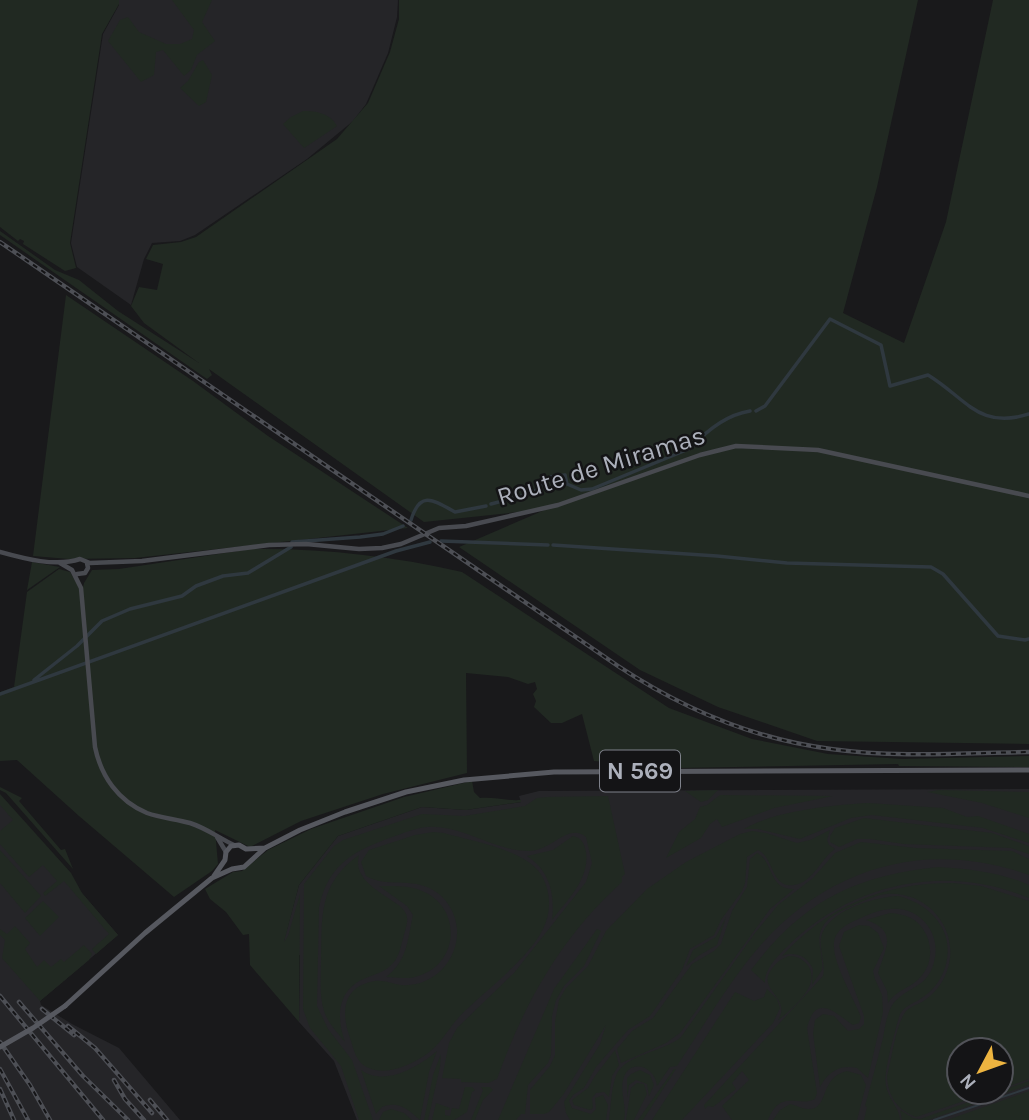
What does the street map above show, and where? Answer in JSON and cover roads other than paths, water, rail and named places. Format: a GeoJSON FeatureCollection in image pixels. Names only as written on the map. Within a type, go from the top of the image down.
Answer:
{"type":"FeatureCollection","features":[{"type":"Feature","properties":{"kind":"main road","name":"Route de Miramas"},"geometry":{"type":"LineString","coordinates":[[74,562],[80,559],[87,563],[142,561],[269,545],[382,548],[401,544],[439,528],[466,526],[558,505],[700,455],[736,446],[818,450],[1029,496]]}},
{"type":"Feature","properties":{"kind":"main road"},"geometry":{"type":"LineString","coordinates":[[0,552],[29,559],[74,562],[74,572],[81,588],[95,747],[99,766],[108,782],[125,800],[146,812],[204,828],[246,849],[249,861],[244,867],[212,878],[167,914],[65,1006],[0,1047]]}},
{"type":"Feature","properties":{"kind":"main road"},"geometry":{"type":"LineString","coordinates":[[59,562],[74,572],[86,572]]}},
{"type":"Feature","properties":{"kind":"main road"},"geometry":{"type":"LineString","coordinates":[[81,588],[87,563]]}},
{"type":"Feature","properties":{"kind":"main road","name":"Route de Miramas"},"geometry":{"type":"LineString","coordinates":[[86,572],[101,563]]}},
{"type":"Feature","properties":{"kind":"main road","name":"N 569"},"geometry":{"type":"LineString","coordinates":[[249,861],[265,848],[300,830],[374,801],[431,786],[495,776],[586,772],[1029,771]]}},
{"type":"Feature","properties":{"kind":"main road"},"geometry":{"type":"LineString","coordinates":[[212,878],[225,860],[226,852],[216,836]]}},
{"type":"Feature","properties":{"kind":"main road"},"geometry":{"type":"LineString","coordinates":[[226,852],[235,845]]}},
{"type":"Feature","properties":{"kind":"main road","name":"N 569"},"geometry":{"type":"LineString","coordinates":[[246,849],[265,848]]}},
{"type":"Feature","properties":{"kind":"main road"},"geometry":{"type":"LineString","coordinates":[[225,860],[232,869]]}},
{"type":"Feature","properties":{"kind":"waterway"},"geometry":{"type":"LineString","coordinates":[[756,411],[765,406],[830,319],[881,345],[890,386],[928,375],[974,410],[985,415],[1012,418],[1029,414]]}},
{"type":"Feature","properties":{"kind":"waterway"},"geometry":{"type":"LineString","coordinates":[[491,504],[533,493],[550,477],[565,475],[567,484],[581,490],[592,489],[691,448],[718,424],[750,411]]}},
{"type":"Feature","properties":{"kind":"waterway"},"geometry":{"type":"LineString","coordinates":[[411,520],[418,505],[428,500],[455,512],[486,506]]}},
{"type":"Feature","properties":{"kind":"waterway"},"geometry":{"type":"LineString","coordinates":[[292,542],[383,534],[403,526]]}},
{"type":"Feature","properties":{"kind":"waterway"},"geometry":{"type":"LineString","coordinates":[[441,541],[548,545]]}},
{"type":"Feature","properties":{"kind":"waterway"},"geometry":{"type":"LineString","coordinates":[[0,694],[396,551],[430,542]]}},
{"type":"Feature","properties":{"kind":"waterway"},"geometry":{"type":"LineString","coordinates":[[553,545],[787,563],[931,567],[943,574],[998,636],[1029,639]]}},
{"type":"Feature","properties":{"kind":"waterway"},"geometry":{"type":"LineString","coordinates":[[34,680],[77,646],[102,621],[130,609],[182,596],[196,586],[223,576],[248,573],[291,547]]}},
{"type":"Feature","properties":{"kind":"waterway"},"geometry":{"type":"LineString","coordinates":[[934,1120],[1029,1088]]}},
{"type":"Feature","properties":{"kind":"railway"},"geometry":{"type":"LineString","coordinates":[[0,242],[618,666],[693,709],[746,730],[831,749],[905,754],[1029,752]]}},
{"type":"Feature","properties":{"kind":"railway"},"geometry":{"type":"LineString","coordinates":[[0,996],[103,1120]]}},
{"type":"Feature","properties":{"kind":"railway"},"geometry":{"type":"LineString","coordinates":[[19,1002],[83,1076],[128,1120]]}},
{"type":"Feature","properties":{"kind":"railway"},"geometry":{"type":"LineString","coordinates":[[42,1009],[74,1035]]}},
{"type":"Feature","properties":{"kind":"railway"},"geometry":{"type":"LineString","coordinates":[[68,1026],[95,1048],[152,1113]]}},
{"type":"Feature","properties":{"kind":"railway"},"geometry":{"type":"LineString","coordinates":[[0,1042],[50,1120]]}},
{"type":"Feature","properties":{"kind":"railway"},"geometry":{"type":"LineString","coordinates":[[0,1069],[28,1120]]}},
{"type":"Feature","properties":{"kind":"railway"},"geometry":{"type":"LineString","coordinates":[[114,1080],[125,1099],[144,1120]]}},
{"type":"Feature","properties":{"kind":"railway"},"geometry":{"type":"LineString","coordinates":[[0,1089],[14,1120]]}},
{"type":"Feature","properties":{"kind":"railway"},"geometry":{"type":"LineString","coordinates":[[150,1100],[167,1120]]}}]}
